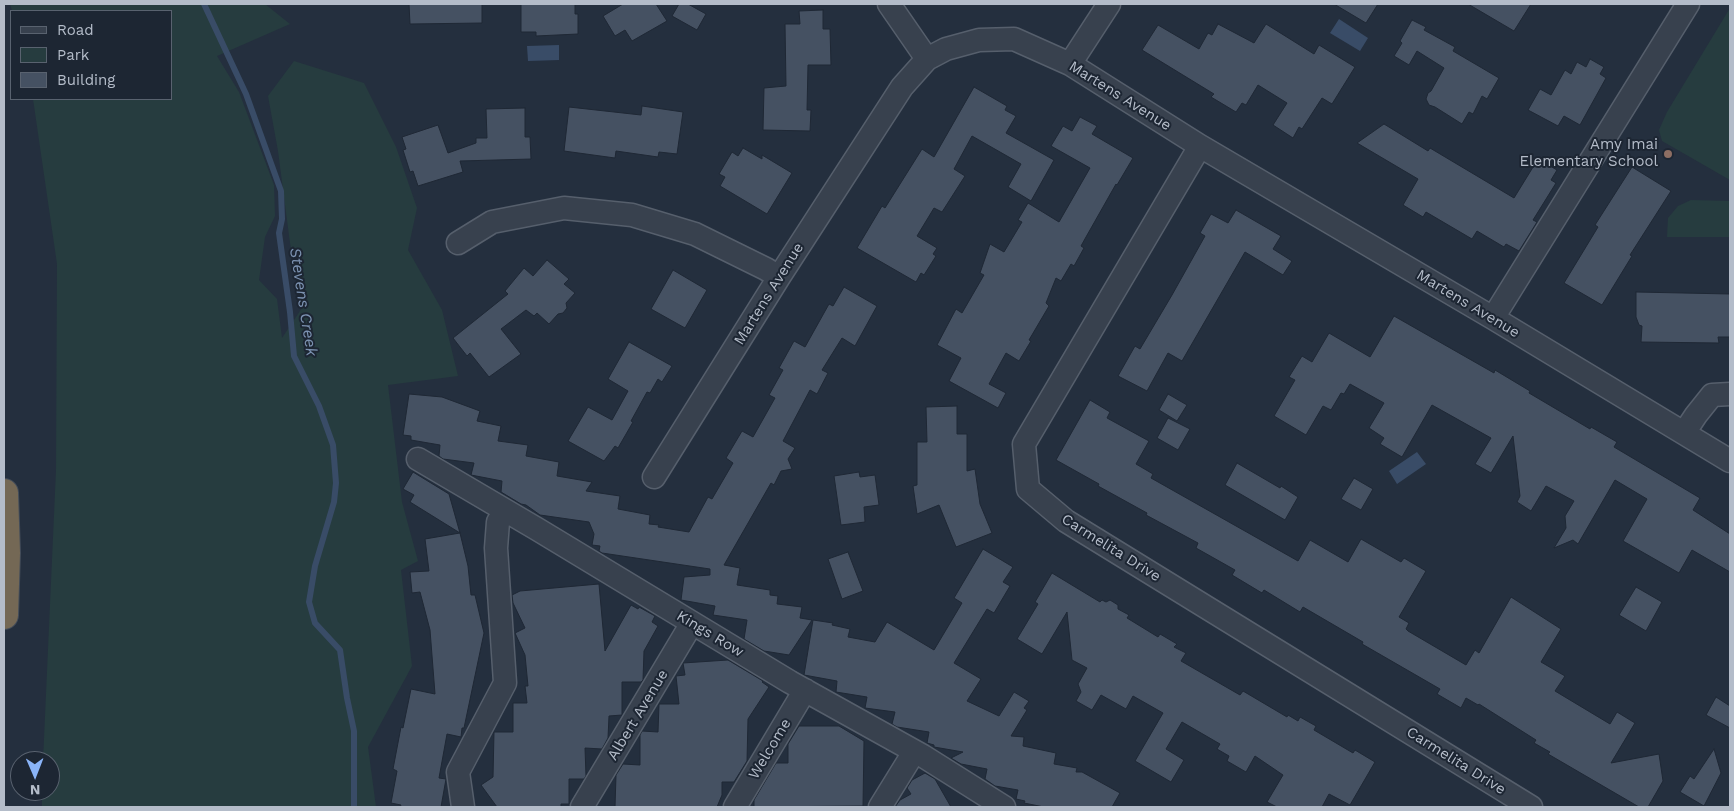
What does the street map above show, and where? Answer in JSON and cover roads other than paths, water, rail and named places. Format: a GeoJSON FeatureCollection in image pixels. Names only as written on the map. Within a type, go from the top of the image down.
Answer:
{"type":"FeatureCollection","features":[{"type":"Feature","properties":{"kind":"highway"},"geometry":{"type":"LineString","coordinates":[[4,493],[6,553],[4,615]]}},
{"type":"Feature","properties":{"kind":"street"},"geometry":{"type":"LineString","coordinates":[[889,4],[927,59]]}},
{"type":"Feature","properties":{"kind":"street"},"geometry":{"type":"LineString","coordinates":[[1070,64],[1109,4]]}},
{"type":"Feature","properties":{"kind":"street"},"geometry":{"type":"LineString","coordinates":[[1493,318],[1688,4]]}},
{"type":"Feature","properties":{"kind":"street","name":"Martens Avenue"},"geometry":{"type":"LineString","coordinates":[[654,477],[779,277],[902,87],[927,59],[946,49],[979,40],[1014,39],[1070,64],[1200,146],[1493,318],[1730,461]]}},
{"type":"Feature","properties":{"kind":"street","name":"Carmelita Drive"},"geometry":{"type":"LineString","coordinates":[[1200,146],[1024,444],[1028,489],[1066,521],[1531,807]]}},
{"type":"Feature","properties":{"kind":"street"},"geometry":{"type":"LineString","coordinates":[[458,243],[492,222],[564,208],[632,215],[695,234],[779,277]]}},
{"type":"Feature","properties":{"kind":"street"},"geometry":{"type":"LineString","coordinates":[[1684,433],[1712,395],[1730,394]]}},
{"type":"Feature","properties":{"kind":"street","name":"Kings Row"},"geometry":{"type":"LineString","coordinates":[[418,459],[1004,807]]}},
{"type":"Feature","properties":{"kind":"street"},"geometry":{"type":"LineString","coordinates":[[463,807],[458,772],[505,683],[496,548],[498,522],[505,511]]}},
{"type":"Feature","properties":{"kind":"street","name":"Albert Avenue"},"geometry":{"type":"LineString","coordinates":[[582,807],[692,623]]}},
{"type":"Feature","properties":{"kind":"street","name":"Welcome"},"geometry":{"type":"LineString","coordinates":[[735,807],[805,690]]}},
{"type":"Feature","properties":{"kind":"street"},"geometry":{"type":"LineString","coordinates":[[880,807],[914,752]]}},
{"type":"Feature","properties":{"kind":"water"},"geometry":{"type":"Polygon","coordinates":[[[1339,19],[1368,38],[1360,51],[1330,33],[1339,19]]]}},
{"type":"Feature","properties":{"kind":"water"},"geometry":{"type":"Polygon","coordinates":[[[559,45],[559,60],[528,61],[527,46],[559,45]]]}},
{"type":"Feature","properties":{"kind":"water"},"geometry":{"type":"Polygon","coordinates":[[[1417,452],[1426,464],[1397,484],[1389,471],[1417,452]]]}},
{"type":"Feature","properties":{"kind":"waterway","name":"Stevens Creek"},"geometry":{"type":"LineString","coordinates":[[204,4],[246,94],[281,191],[282,219],[279,233],[294,356],[319,406],[333,445],[336,483],[334,502],[315,566],[309,602],[315,623],[340,650],[354,731],[354,807]]}},
{"type":"Feature","properties":{"kind":"place","name":"Amy Imai Elementary School"},"geometry":{"type":"Point","coordinates":[1668,154]}}]}
